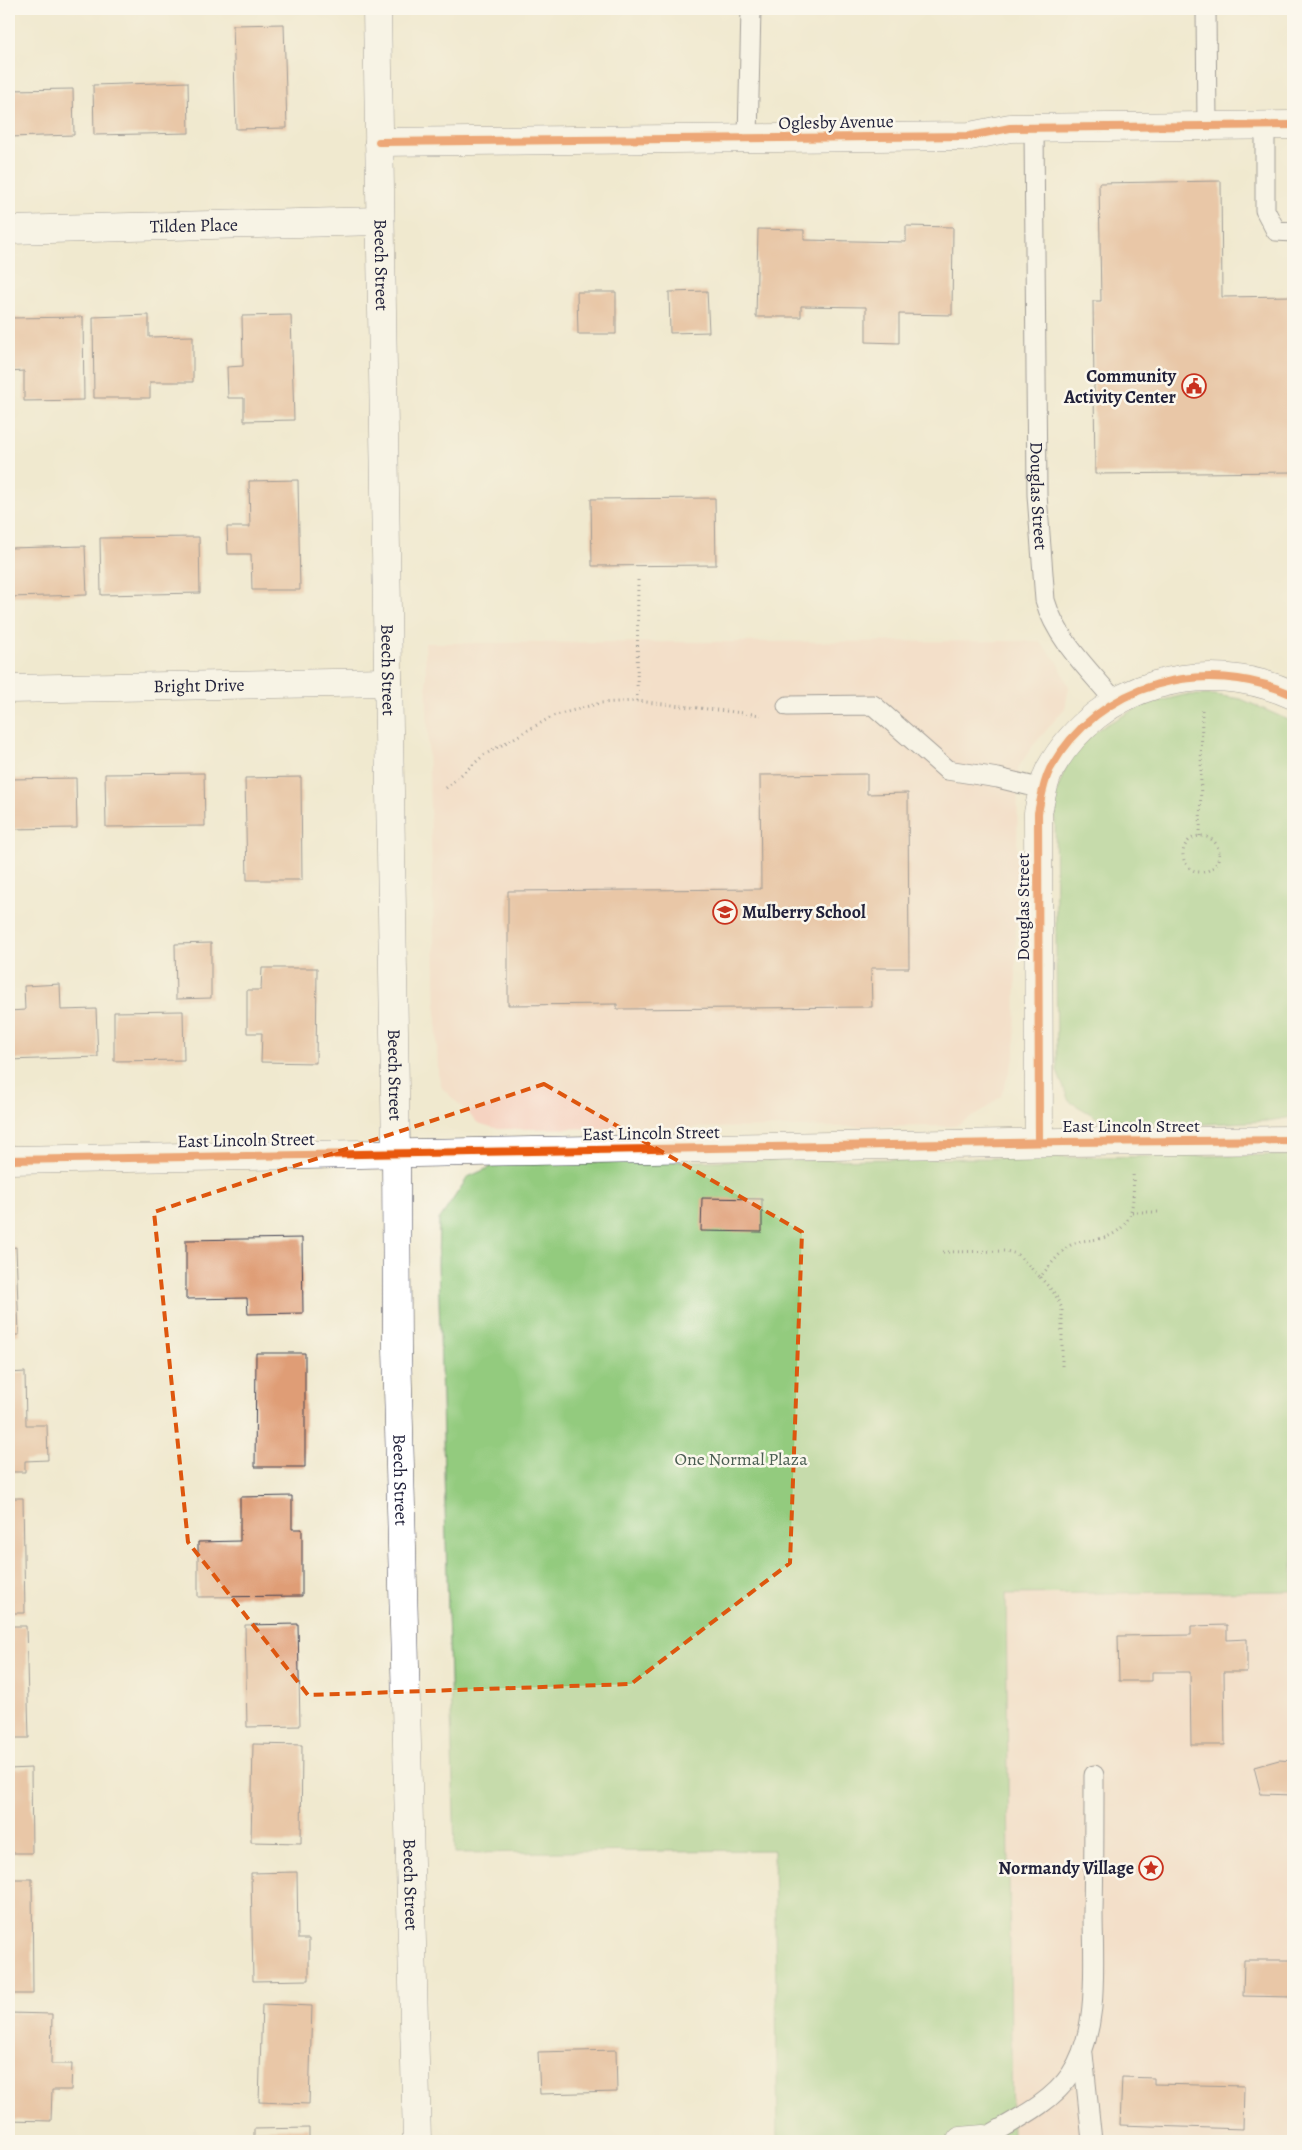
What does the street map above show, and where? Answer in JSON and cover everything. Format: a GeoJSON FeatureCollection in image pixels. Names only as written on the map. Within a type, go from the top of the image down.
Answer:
{"type":"FeatureCollection","features":[{"type":"Feature","properties":{"kind":"street","name":"Beech Street"},"geometry":{"type":"LineString","coordinates":[[376,9],[396,1152],[397,1348],[417,2141]]}},
{"type":"Feature","properties":{"kind":"street","name":"Oglesby Avenue"},"geometry":{"type":"LineString","coordinates":[[379,142],[970,136],[1010,128],[1293,125]]}},
{"type":"Feature","properties":{"kind":"street","name":"Tilden Place"},"geometry":{"type":"LineString","coordinates":[[9,230],[380,221]]}},
{"type":"Feature","properties":{"kind":"street"},"geometry":{"type":"LineString","coordinates":[[1115,701],[1175,679],[1203,677],[1228,678],[1272,686],[1293,696]]}},
{"type":"Feature","properties":{"kind":"street","name":"Bright Drive"},"geometry":{"type":"LineString","coordinates":[[9,689],[388,682]]}},
{"type":"Feature","properties":{"kind":"street","name":"Douglas Street"},"geometry":{"type":"LineString","coordinates":[[1039,1142],[1038,814],[1043,789],[1050,769],[1081,729],[1115,701]]}},
{"type":"Feature","properties":{"kind":"street","name":"East Lincoln Street"},"geometry":{"type":"LineString","coordinates":[[9,1160],[396,1152],[1293,1140]]}},
{"type":"Feature","properties":{"kind":"lane"},"geometry":{"type":"LineString","coordinates":[[748,138],[751,9]]}},
{"type":"Feature","properties":{"kind":"lane"},"geometry":{"type":"LineString","coordinates":[[1206,9],[1207,126]]}},
{"type":"Feature","properties":{"kind":"lane"},"geometry":{"type":"LineString","coordinates":[[1265,125],[1265,210],[1276,231],[1293,232]]}},
{"type":"Feature","properties":{"kind":"lane","name":"Douglas Street"},"geometry":{"type":"LineString","coordinates":[[1034,128],[1037,495],[1045,600],[1048,612],[1065,641],[1115,701]]}},
{"type":"Feature","properties":{"kind":"lane"},"geometry":{"type":"LineString","coordinates":[[787,706],[874,705],[947,770],[1043,789]]}},
{"type":"Feature","properties":{"kind":"lane"},"geometry":{"type":"LineString","coordinates":[[1092,2141],[1083,2054],[1092,2002],[1094,1775]]}},
{"type":"Feature","properties":{"kind":"lane"},"geometry":{"type":"LineString","coordinates":[[978,2140],[1025,2114],[1056,2093],[1083,2054]]}},
{"type":"Feature","properties":{"kind":"path"},"geometry":{"type":"LineString","coordinates":[[637,701],[638,579]]}},
{"type":"Feature","properties":{"kind":"path"},"geometry":{"type":"LineString","coordinates":[[1200,836],[1203,677]]}},
{"type":"Feature","properties":{"kind":"path"},"geometry":{"type":"LineString","coordinates":[[446,788],[484,755],[553,716],[600,704],[637,701],[770,716],[787,706]]}},
{"type":"Feature","properties":{"kind":"path"},"geometry":{"type":"LineString","coordinates":[[1200,836],[1211,839],[1218,854],[1215,865],[1206,871],[1200,872],[1189,867],[1183,857],[1183,851],[1189,840],[1200,836]]}},
{"type":"Feature","properties":{"kind":"path"},"geometry":{"type":"LineString","coordinates":[[1040,1277],[1070,1246],[1084,1240],[1103,1238],[1119,1229],[1129,1219],[1132,1212],[1134,1192],[1132,1141]]}},
{"type":"Feature","properties":{"kind":"path"},"geometry":{"type":"LineString","coordinates":[[1132,1212],[1158,1212]]}},
{"type":"Feature","properties":{"kind":"path"},"geometry":{"type":"LineString","coordinates":[[943,1252],[1006,1251],[1017,1254],[1055,1294],[1062,1308],[1062,1366]]}},
{"type":"Feature","properties":{"kind":"highlighted area"},"geometry":{"type":"Polygon","coordinates":[[[544,1084],[802,1232],[790,1563],[631,1684],[308,1695],[188,1542],[154,1212],[544,1084]]]}},
{"type":"Feature","properties":{"kind":"shaded area","name":"Mulberry School"},"geometry":{"type":"Polygon","coordinates":[[[1039,641],[1058,662],[1069,687],[1065,708],[1032,747],[1018,768],[1015,1056],[1001,1096],[981,1112],[955,1126],[498,1129],[478,1123],[442,1088],[438,1074],[425,643],[1039,641]]]}},
{"type":"Feature","properties":{"kind":"shaded area","name":"Normandy Village"},"geometry":{"type":"Polygon","coordinates":[[[1293,1591],[1293,2141],[1012,2141],[1006,1594],[1293,1591]]]}},
{"type":"Feature","properties":{"kind":"green space"},"geometry":{"type":"Polygon","coordinates":[[[1184,695],[1215,695],[1241,699],[1293,722],[1293,1117],[1267,1121],[1187,1125],[1101,1120],[1069,1101],[1057,1071],[1055,797],[1070,756],[1100,728],[1143,705],[1184,695]]]}},
{"type":"Feature","properties":{"kind":"green space","name":"One Normal Plaza"},"geometry":{"type":"Polygon","coordinates":[[[1293,1155],[1293,1591],[1006,1594],[1012,2141],[778,2141],[774,1850],[455,1853],[438,1264],[439,1220],[468,1177],[493,1166],[513,1163],[1293,1155]]]}},
{"type":"Feature","properties":{"kind":"building"},"geometry":{"type":"Polygon","coordinates":[[[284,24],[287,128],[236,129],[233,25],[284,24]]]}},
{"type":"Feature","properties":{"kind":"building"},"geometry":{"type":"Polygon","coordinates":[[[188,82],[189,133],[94,135],[93,85],[188,82]]]}},
{"type":"Feature","properties":{"kind":"building"},"geometry":{"type":"Polygon","coordinates":[[[73,89],[74,135],[9,137],[9,90],[73,89]]]}},
{"type":"Feature","properties":{"kind":"building","name":"Community Activity Center"},"geometry":{"type":"Polygon","coordinates":[[[1221,181],[1222,297],[1293,296],[1293,472],[1095,474],[1093,301],[1101,301],[1099,183],[1221,181]]]}},
{"type":"Feature","properties":{"kind":"building"},"geometry":{"type":"Polygon","coordinates":[[[906,226],[953,227],[952,315],[899,314],[899,343],[866,342],[866,307],[801,306],[801,317],[756,317],[758,229],[804,230],[804,240],[906,242],[906,226]]]}},
{"type":"Feature","properties":{"kind":"building"},"geometry":{"type":"Polygon","coordinates":[[[707,291],[709,332],[670,333],[669,292],[707,291]]]}},
{"type":"Feature","properties":{"kind":"building"},"geometry":{"type":"Polygon","coordinates":[[[577,292],[616,292],[616,334],[578,334],[577,292]]]}},
{"type":"Feature","properties":{"kind":"building"},"geometry":{"type":"Polygon","coordinates":[[[149,315],[149,337],[193,336],[193,382],[150,382],[150,398],[94,398],[93,317],[149,315]]]}},
{"type":"Feature","properties":{"kind":"building"},"geometry":{"type":"Polygon","coordinates":[[[291,315],[294,420],[244,421],[244,398],[228,398],[227,367],[243,366],[242,316],[291,315]]]}},
{"type":"Feature","properties":{"kind":"building"},"geometry":{"type":"Polygon","coordinates":[[[83,317],[84,400],[24,401],[24,371],[9,372],[9,318],[83,317]]]}},
{"type":"Feature","properties":{"kind":"building"},"geometry":{"type":"Polygon","coordinates":[[[298,480],[300,590],[252,590],[251,554],[228,554],[227,527],[250,527],[249,481],[298,480]]]}},
{"type":"Feature","properties":{"kind":"building"},"geometry":{"type":"Polygon","coordinates":[[[715,498],[716,565],[592,566],[591,499],[715,498]]]}},
{"type":"Feature","properties":{"kind":"building"},"geometry":{"type":"Polygon","coordinates":[[[199,537],[200,593],[101,595],[100,538],[199,537]]]}},
{"type":"Feature","properties":{"kind":"building"},"geometry":{"type":"Polygon","coordinates":[[[85,546],[87,595],[9,597],[9,548],[85,546]]]}},
{"type":"Feature","properties":{"kind":"building"},"geometry":{"type":"Polygon","coordinates":[[[204,773],[205,826],[106,827],[105,774],[204,773]]]}},
{"type":"Feature","properties":{"kind":"building"},"geometry":{"type":"Polygon","coordinates":[[[867,774],[867,794],[908,793],[909,968],[871,968],[872,1007],[617,1009],[617,1004],[508,1005],[508,891],[761,889],[760,775],[867,774]]]}},
{"type":"Feature","properties":{"kind":"building"},"geometry":{"type":"Polygon","coordinates":[[[301,777],[302,880],[247,880],[245,778],[301,777]]]}},
{"type":"Feature","properties":{"kind":"building"},"geometry":{"type":"Polygon","coordinates":[[[76,778],[77,828],[9,829],[9,779],[76,778]]]}},
{"type":"Feature","properties":{"kind":"building"},"geometry":{"type":"Polygon","coordinates":[[[211,943],[211,998],[176,999],[175,944],[211,943]]]}},
{"type":"Feature","properties":{"kind":"building"},"geometry":{"type":"Polygon","coordinates":[[[262,968],[317,968],[316,1063],[261,1062],[262,1033],[247,1033],[247,990],[261,990],[262,968]]]}},
{"type":"Feature","properties":{"kind":"building"},"geometry":{"type":"Polygon","coordinates":[[[60,984],[61,1010],[96,1009],[98,1057],[9,1060],[9,1011],[25,1010],[24,986],[60,984]]]}},
{"type":"Feature","properties":{"kind":"building"},"geometry":{"type":"Polygon","coordinates":[[[183,1011],[184,1060],[114,1061],[114,1012],[183,1011]]]}},
{"type":"Feature","properties":{"kind":"building"},"geometry":{"type":"Polygon","coordinates":[[[702,1198],[762,1199],[762,1232],[701,1231],[702,1198]]]}},
{"type":"Feature","properties":{"kind":"building"},"geometry":{"type":"Polygon","coordinates":[[[302,1238],[303,1313],[248,1314],[247,1298],[186,1299],[186,1240],[302,1238]]]}},
{"type":"Feature","properties":{"kind":"building"},"geometry":{"type":"Polygon","coordinates":[[[16,1247],[19,1335],[9,1335],[9,1248],[16,1247]]]}},
{"type":"Feature","properties":{"kind":"building"},"geometry":{"type":"Polygon","coordinates":[[[256,1353],[305,1353],[305,1467],[255,1467],[256,1353]]]}},
{"type":"Feature","properties":{"kind":"building"},"geometry":{"type":"Polygon","coordinates":[[[25,1372],[26,1425],[47,1425],[48,1460],[25,1461],[25,1472],[9,1472],[9,1373],[25,1372]]]}},
{"type":"Feature","properties":{"kind":"building"},"geometry":{"type":"Polygon","coordinates":[[[292,1496],[292,1529],[302,1529],[302,1596],[198,1597],[198,1542],[240,1541],[240,1497],[292,1496]]]}},
{"type":"Feature","properties":{"kind":"building"},"geometry":{"type":"Polygon","coordinates":[[[9,1498],[23,1498],[25,1613],[9,1613],[9,1498]]]}},
{"type":"Feature","properties":{"kind":"building"},"geometry":{"type":"Polygon","coordinates":[[[298,1624],[300,1726],[247,1727],[245,1625],[298,1624]]]}},
{"type":"Feature","properties":{"kind":"building"},"geometry":{"type":"Polygon","coordinates":[[[1227,1625],[1227,1640],[1247,1639],[1247,1672],[1224,1672],[1225,1745],[1191,1745],[1190,1672],[1152,1672],[1152,1681],[1119,1681],[1118,1636],[1191,1635],[1191,1626],[1227,1625]]]}},
{"type":"Feature","properties":{"kind":"building"},"geometry":{"type":"Polygon","coordinates":[[[9,1626],[26,1626],[29,1738],[9,1738],[9,1626]]]}},
{"type":"Feature","properties":{"kind":"building"},"geometry":{"type":"Polygon","coordinates":[[[253,1744],[302,1745],[301,1843],[251,1842],[253,1744]]]}},
{"type":"Feature","properties":{"kind":"building"},"geometry":{"type":"Polygon","coordinates":[[[1279,1760],[1293,1761],[1293,1795],[1261,1794],[1254,1767],[1279,1760]]]}},
{"type":"Feature","properties":{"kind":"building"},"geometry":{"type":"Polygon","coordinates":[[[31,1768],[32,1853],[9,1853],[9,1769],[31,1768]]]}},
{"type":"Feature","properties":{"kind":"building"},"geometry":{"type":"Polygon","coordinates":[[[297,1872],[298,1939],[309,1939],[309,1980],[253,1981],[251,1873],[297,1872]]]}},
{"type":"Feature","properties":{"kind":"building"},"geometry":{"type":"Polygon","coordinates":[[[9,1879],[32,1879],[33,1994],[9,1994],[9,1879]]]}},
{"type":"Feature","properties":{"kind":"building"},"geometry":{"type":"Polygon","coordinates":[[[1244,1960],[1293,1960],[1293,1997],[1243,1996],[1244,1960]]]}},
{"type":"Feature","properties":{"kind":"building"},"geometry":{"type":"Polygon","coordinates":[[[262,2004],[312,2006],[309,2104],[259,2102],[262,2004]]]}},
{"type":"Feature","properties":{"kind":"building"},"geometry":{"type":"Polygon","coordinates":[[[9,2013],[52,2014],[51,2064],[72,2064],[71,2090],[52,2090],[51,2121],[9,2120],[9,2013]]]}},
{"type":"Feature","properties":{"kind":"building"},"geometry":{"type":"Polygon","coordinates":[[[616,2050],[617,2092],[540,2094],[538,2052],[616,2050]]]}},
{"type":"Feature","properties":{"kind":"building"},"geometry":{"type":"Polygon","coordinates":[[[1122,2077],[1154,2078],[1154,2084],[1244,2086],[1243,2129],[1120,2125],[1122,2077]]]}},
{"type":"Feature","properties":{"kind":"building"},"geometry":{"type":"Polygon","coordinates":[[[309,2128],[309,2141],[254,2141],[254,2129],[309,2128]]]}},
{"type":"Feature","properties":{"kind":"cycle path"},"geometry":{"type":"LineString","coordinates":[[379,142],[970,136],[1010,128],[1293,125]]}},
{"type":"Feature","properties":{"kind":"cycle path"},"geometry":{"type":"LineString","coordinates":[[1039,1142],[1038,813],[1044,785],[1050,769],[1071,739],[1096,715],[1125,697],[1157,684],[1190,678],[1225,677],[1259,683],[1293,695]]}},
{"type":"Feature","properties":{"kind":"cycle path"},"geometry":{"type":"LineString","coordinates":[[9,1160],[1062,1142],[1293,1140]]}},
{"type":"Feature","properties":{"kind":"place","name":"Community Activity Center"},"geometry":{"type":"Point","coordinates":[1194,386]}},
{"type":"Feature","properties":{"kind":"place","name":"Mulberry School"},"geometry":{"type":"Point","coordinates":[725,912]}},
{"type":"Feature","properties":{"kind":"place","name":"Normandy Village"},"geometry":{"type":"Point","coordinates":[1151,1868]}}]}
